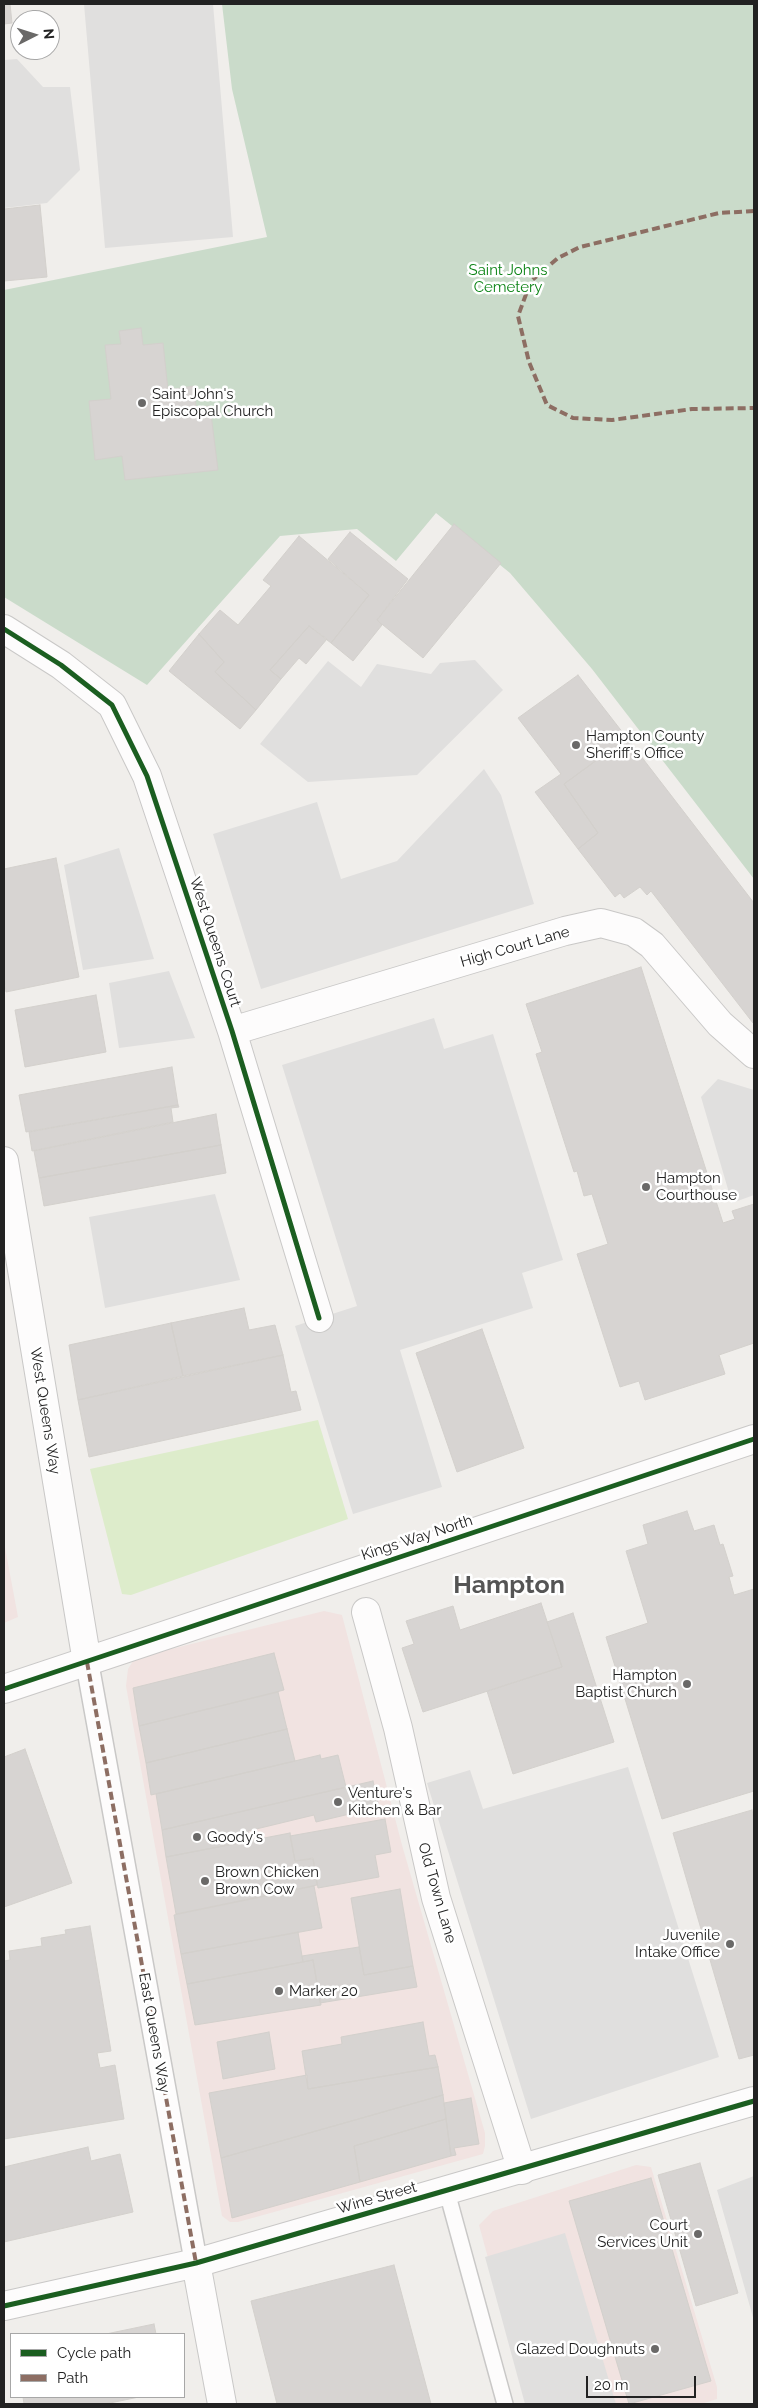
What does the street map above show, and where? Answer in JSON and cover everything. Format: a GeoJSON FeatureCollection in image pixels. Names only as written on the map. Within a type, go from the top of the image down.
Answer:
{"type":"FeatureCollection","features":[{"type":"Feature","properties":{"kind":"street","name":"West Queens Court"},"geometry":{"type":"LineString","coordinates":[[4,629],[61,665],[112,705],[147,776],[232,1031],[319,1318]]}},
{"type":"Feature","properties":{"kind":"street","name":"High Court Lane"},"geometry":{"type":"LineString","coordinates":[[232,1031],[565,931],[601,923],[634,932],[652,945],[720,1024],[754,1054]]}},
{"type":"Feature","properties":{"kind":"street","name":"West Queens Way"},"geometry":{"type":"LineString","coordinates":[[4,1161],[87,1662]]}},
{"type":"Feature","properties":{"kind":"street","name":"Kings Way North"},"geometry":{"type":"LineString","coordinates":[[4,1689],[754,1439]]}},
{"type":"Feature","properties":{"kind":"street","name":"Old Town Lane"},"geometry":{"type":"LineString","coordinates":[[366,1612],[398,1728],[436,1898],[522,2170]]}},
{"type":"Feature","properties":{"kind":"street","name":"East Queens Way"},"geometry":{"type":"LineString","coordinates":[[87,1662],[222,2404]]}},
{"type":"Feature","properties":{"kind":"street","name":"Wine Street"},"geometry":{"type":"LineString","coordinates":[[4,2306],[196,2263],[447,2192],[754,2101]]}},
{"type":"Feature","properties":{"kind":"lane"},"geometry":{"type":"LineString","coordinates":[[447,2192],[505,2404]]}},
{"type":"Feature","properties":{"kind":"shaded area"},"geometry":{"type":"Polygon","coordinates":[[[84,4],[213,4],[233,237],[105,248],[84,4]]]}},
{"type":"Feature","properties":{"kind":"shaded area"},"geometry":{"type":"Polygon","coordinates":[[[4,60],[18,60],[43,87],[70,87],[80,170],[47,203],[4,208],[4,60]]]}},
{"type":"Feature","properties":{"kind":"shaded area"},"geometry":{"type":"Polygon","coordinates":[[[475,660],[503,690],[417,775],[308,782],[260,744],[328,661],[361,687],[377,664],[431,674],[440,663],[475,660]]]}},
{"type":"Feature","properties":{"kind":"shaded area"},"geometry":{"type":"Polygon","coordinates":[[[484,769],[501,795],[534,904],[261,989],[213,834],[317,802],[341,879],[397,861],[484,769]]]}},
{"type":"Feature","properties":{"kind":"shaded area"},"geometry":{"type":"Polygon","coordinates":[[[119,848],[154,959],[83,970],[64,865],[119,848]]]}},
{"type":"Feature","properties":{"kind":"shaded area"},"geometry":{"type":"Polygon","coordinates":[[[169,971],[195,1038],[119,1048],[109,983],[169,971]]]}},
{"type":"Feature","properties":{"kind":"shaded area"},"geometry":{"type":"Polygon","coordinates":[[[434,1018],[444,1049],[493,1034],[563,1260],[522,1273],[533,1308],[400,1350],[442,1487],[353,1514],[295,1326],[357,1306],[282,1065],[434,1018]]]}},
{"type":"Feature","properties":{"kind":"shaded area"},"geometry":{"type":"Polygon","coordinates":[[[718,1079],[754,1090],[754,1195],[732,1203],[701,1097],[718,1079]]]}},
{"type":"Feature","properties":{"kind":"shaded area"},"geometry":{"type":"Polygon","coordinates":[[[215,1194],[240,1280],[105,1308],[89,1217],[215,1194]]]}},
{"type":"Feature","properties":{"kind":"shaded area"},"geometry":{"type":"Polygon","coordinates":[[[4,1542],[18,1617],[4,1623],[4,1542]]]}},
{"type":"Feature","properties":{"kind":"shaded area"},"geometry":{"type":"Polygon","coordinates":[[[324,1611],[342,1615],[402,1845],[485,2133],[485,2146],[483,2154],[238,2222],[230,2222],[222,2216],[126,1686],[128,1669],[135,1658],[324,1611]]]}},
{"type":"Feature","properties":{"kind":"shaded area"},"geometry":{"type":"Polygon","coordinates":[[[628,1767],[719,2057],[531,2119],[427,1783],[470,1770],[483,1809],[628,1767]]]}},
{"type":"Feature","properties":{"kind":"shaded area"},"geometry":{"type":"Polygon","coordinates":[[[636,2165],[651,2167],[717,2387],[717,2399],[701,2404],[528,2404],[479,2225],[493,2211],[636,2165]]]}},
{"type":"Feature","properties":{"kind":"shaded area"},"geometry":{"type":"Polygon","coordinates":[[[754,2176],[754,2321],[717,2190],[754,2176]]]}},
{"type":"Feature","properties":{"kind":"shaded area"},"geometry":{"type":"Polygon","coordinates":[[[565,2233],[616,2404],[525,2404],[485,2257],[565,2233]]]}},
{"type":"Feature","properties":{"kind":"green space","name":"Saint Johns Cemetery"},"geometry":{"type":"Polygon","coordinates":[[[222,4],[754,4],[754,879],[592,669],[510,573],[436,513],[396,561],[357,529],[280,536],[147,685],[4,597],[4,290],[267,237],[232,89],[222,4]]]}},
{"type":"Feature","properties":{"kind":"green space"},"geometry":{"type":"Polygon","coordinates":[[[318,1420],[348,1519],[131,1595],[122,1594],[90,1469],[318,1420]]]}},
{"type":"Feature","properties":{"kind":"building"},"geometry":{"type":"Polygon","coordinates":[[[4,4],[10,4],[10,23],[4,24],[4,4]]]}},
{"type":"Feature","properties":{"kind":"building"},"geometry":{"type":"Polygon","coordinates":[[[40,205],[47,277],[4,281],[4,209],[40,205]]]}},
{"type":"Feature","properties":{"kind":"building","name":"Saint John's Episcopal Church"},"geometry":{"type":"Polygon","coordinates":[[[141,328],[143,345],[163,343],[168,390],[194,386],[196,407],[210,406],[218,470],[125,480],[122,456],[95,460],[89,401],[111,399],[105,345],[121,344],[119,331],[141,328]]]}},
{"type":"Feature","properties":{"kind":"building"},"geometry":{"type":"Polygon","coordinates":[[[454,524],[501,563],[423,658],[377,620],[454,524]]]}},
{"type":"Feature","properties":{"kind":"building"},"geometry":{"type":"Polygon","coordinates":[[[350,532],[408,579],[377,620],[382,625],[353,661],[331,643],[369,595],[328,559],[350,532]]]}},
{"type":"Feature","properties":{"kind":"building"},"geometry":{"type":"Polygon","coordinates":[[[299,536],[369,595],[331,643],[309,626],[270,670],[281,679],[256,710],[215,672],[224,662],[199,634],[220,610],[238,625],[271,586],[263,580],[299,536]]]}},
{"type":"Feature","properties":{"kind":"building"},"geometry":{"type":"Polygon","coordinates":[[[309,626],[327,639],[306,664],[299,658],[281,679],[270,670],[309,626]]]}},
{"type":"Feature","properties":{"kind":"building"},"geometry":{"type":"Polygon","coordinates":[[[199,634],[224,662],[215,672],[256,710],[240,729],[169,671],[199,634]]]}},
{"type":"Feature","properties":{"kind":"building"},"geometry":{"type":"Polygon","coordinates":[[[578,675],[627,738],[564,784],[598,833],[578,849],[535,792],[561,774],[518,718],[578,675]]]}},
{"type":"Feature","properties":{"kind":"building"},"geometry":{"type":"Polygon","coordinates":[[[627,738],[754,903],[753,1023],[651,891],[647,895],[640,887],[624,898],[620,893],[615,897],[578,849],[598,833],[564,784],[627,738]]]}},
{"type":"Feature","properties":{"kind":"building"},"geometry":{"type":"Polygon","coordinates":[[[56,858],[79,977],[6,992],[4,977],[4,869],[56,858]]]}},
{"type":"Feature","properties":{"kind":"building","name":"Hampton Courthouse"},"geometry":{"type":"Polygon","coordinates":[[[641,967],[723,1223],[735,1219],[732,1211],[754,1204],[754,1343],[719,1355],[725,1374],[645,1400],[639,1381],[620,1387],[577,1254],[608,1244],[592,1194],[584,1196],[577,1171],[574,1172],[536,1054],[542,1052],[526,1004],[641,967]]]}},
{"type":"Feature","properties":{"kind":"building"},"geometry":{"type":"Polygon","coordinates":[[[96,995],[106,1052],[25,1067],[15,1010],[96,995]]]}},
{"type":"Feature","properties":{"kind":"building"},"geometry":{"type":"Polygon","coordinates":[[[172,1067],[178,1105],[26,1132],[19,1095],[172,1067]]]}},
{"type":"Feature","properties":{"kind":"building"},"geometry":{"type":"Polygon","coordinates":[[[178,1105],[179,1107],[171,1108],[173,1122],[32,1151],[29,1132],[178,1105]]]}},
{"type":"Feature","properties":{"kind":"building"},"geometry":{"type":"Polygon","coordinates":[[[216,1114],[221,1145],[39,1178],[34,1151],[216,1114]]]}},
{"type":"Feature","properties":{"kind":"building"},"geometry":{"type":"Polygon","coordinates":[[[221,1145],[226,1173],[44,1206],[39,1178],[221,1145]]]}},
{"type":"Feature","properties":{"kind":"building"},"geometry":{"type":"Polygon","coordinates":[[[244,1308],[249,1330],[275,1325],[283,1355],[183,1376],[171,1323],[244,1308]]]}},
{"type":"Feature","properties":{"kind":"building"},"geometry":{"type":"Polygon","coordinates":[[[171,1323],[183,1376],[78,1400],[69,1345],[171,1323]]]}},
{"type":"Feature","properties":{"kind":"building"},"geometry":{"type":"Polygon","coordinates":[[[482,1329],[524,1448],[457,1472],[416,1353],[482,1329]]]}},
{"type":"Feature","properties":{"kind":"building"},"geometry":{"type":"Polygon","coordinates":[[[283,1355],[291,1392],[296,1391],[301,1410],[89,1457],[78,1400],[283,1355]]]}},
{"type":"Feature","properties":{"kind":"building","name":"Hampton Baptist Church"},"geometry":{"type":"Polygon","coordinates":[[[687,1511],[694,1531],[714,1525],[720,1545],[723,1544],[733,1576],[729,1577],[734,1595],[754,1589],[754,1791],[662,1819],[606,1637],[648,1623],[626,1551],[648,1544],[643,1525],[687,1511]]]}},
{"type":"Feature","properties":{"kind":"building"},"geometry":{"type":"Polygon","coordinates":[[[541,1603],[562,1667],[423,1712],[402,1648],[414,1644],[406,1621],[453,1606],[460,1630],[541,1603]]]}},
{"type":"Feature","properties":{"kind":"building"},"geometry":{"type":"Polygon","coordinates":[[[573,1613],[614,1742],[513,1774],[487,1691],[562,1667],[547,1622],[573,1613]]]}},
{"type":"Feature","properties":{"kind":"building"},"geometry":{"type":"Polygon","coordinates":[[[274,1653],[284,1690],[139,1726],[133,1688],[274,1653]]]}},
{"type":"Feature","properties":{"kind":"building"},"geometry":{"type":"Polygon","coordinates":[[[278,1692],[287,1729],[146,1763],[139,1726],[278,1692]]]}},
{"type":"Feature","properties":{"kind":"building"},"geometry":{"type":"Polygon","coordinates":[[[287,1729],[295,1761],[151,1795],[146,1763],[287,1729]]]}},
{"type":"Feature","properties":{"kind":"building"},"geometry":{"type":"Polygon","coordinates":[[[25,1749],[72,1883],[4,1907],[4,1757],[25,1749]]]}},
{"type":"Feature","properties":{"kind":"building"},"geometry":{"type":"Polygon","coordinates":[[[320,1755],[321,1759],[338,1755],[346,1787],[162,1830],[156,1794],[320,1755]]]}},
{"type":"Feature","properties":{"kind":"building"},"geometry":{"type":"Polygon","coordinates":[[[373,1781],[379,1807],[316,1822],[314,1815],[248,1831],[250,1841],[166,1857],[162,1830],[373,1781]]]}},
{"type":"Feature","properties":{"kind":"building","name":"Juvenile Intake Office"},"geometry":{"type":"Polygon","coordinates":[[[752,1810],[754,1819],[754,2055],[739,2059],[673,1833],[752,1810]]]}},
{"type":"Feature","properties":{"kind":"building"},"geometry":{"type":"Polygon","coordinates":[[[385,1819],[391,1852],[375,1855],[379,1877],[318,1888],[313,1858],[295,1861],[290,1836],[385,1819]]]}},
{"type":"Feature","properties":{"kind":"building"},"geometry":{"type":"Polygon","coordinates":[[[290,1833],[295,1861],[313,1859],[317,1885],[176,1914],[166,1857],[290,1833]]]}},
{"type":"Feature","properties":{"kind":"building"},"geometry":{"type":"Polygon","coordinates":[[[314,1886],[322,1928],[181,1954],[174,1915],[314,1886]]]}},
{"type":"Feature","properties":{"kind":"building"},"geometry":{"type":"Polygon","coordinates":[[[400,1889],[413,1966],[364,1975],[351,1898],[400,1889]]]}},
{"type":"Feature","properties":{"kind":"building"},"geometry":{"type":"Polygon","coordinates":[[[90,1926],[111,2051],[97,2053],[100,2068],[115,2065],[124,2119],[4,2139],[4,1961],[10,1960],[9,1951],[42,1946],[41,1938],[66,1934],[65,1930],[90,1926]]]}},
{"type":"Feature","properties":{"kind":"building"},"geometry":{"type":"Polygon","coordinates":[[[298,1932],[303,1962],[187,1984],[181,1954],[298,1932]]]}},
{"type":"Feature","properties":{"kind":"building"},"geometry":{"type":"Polygon","coordinates":[[[359,1947],[364,1975],[413,1966],[417,1987],[320,2003],[313,1960],[303,1962],[302,1956],[359,1947]]]}},
{"type":"Feature","properties":{"kind":"building"},"geometry":{"type":"Polygon","coordinates":[[[313,1960],[321,2005],[195,2025],[187,1984],[313,1960]]]}},
{"type":"Feature","properties":{"kind":"building"},"geometry":{"type":"Polygon","coordinates":[[[423,2022],[429,2056],[435,2055],[438,2067],[308,2089],[302,2051],[342,2044],[341,2037],[423,2022]]]}},
{"type":"Feature","properties":{"kind":"building"},"geometry":{"type":"Polygon","coordinates":[[[269,2032],[275,2069],[223,2079],[217,2042],[269,2032]]]}},
{"type":"Feature","properties":{"kind":"building"},"geometry":{"type":"Polygon","coordinates":[[[438,2067],[443,2095],[221,2158],[209,2093],[307,2075],[308,2089],[438,2067]]]}},
{"type":"Feature","properties":{"kind":"building"},"geometry":{"type":"Polygon","coordinates":[[[443,2095],[446,2119],[354,2146],[360,2182],[232,2218],[221,2158],[443,2095]]]}},
{"type":"Feature","properties":{"kind":"building"},"geometry":{"type":"Polygon","coordinates":[[[471,2098],[479,2144],[454,2148],[456,2155],[451,2156],[444,2103],[471,2098]]]}},
{"type":"Feature","properties":{"kind":"building"},"geometry":{"type":"Polygon","coordinates":[[[446,2119],[451,2156],[360,2182],[354,2146],[446,2119]]]}},
{"type":"Feature","properties":{"kind":"building"},"geometry":{"type":"Polygon","coordinates":[[[88,2147],[91,2161],[120,2154],[133,2212],[4,2242],[4,2167],[88,2147]]]}},
{"type":"Feature","properties":{"kind":"building","name":"Court Services Unit"},"geometry":{"type":"Polygon","coordinates":[[[700,2163],[738,2293],[696,2306],[658,2175],[700,2163]]]}},
{"type":"Feature","properties":{"kind":"building"},"geometry":{"type":"Polygon","coordinates":[[[651,2178],[711,2381],[629,2404],[569,2201],[651,2178]]]}},
{"type":"Feature","properties":{"kind":"building"},"geometry":{"type":"Polygon","coordinates":[[[394,2265],[431,2404],[277,2404],[251,2301],[394,2265]]]}},
{"type":"Feature","properties":{"kind":"building"},"geometry":{"type":"Polygon","coordinates":[[[154,2324],[156,2333],[111,2333],[154,2324]]]}},
{"type":"Feature","properties":{"kind":"building"},"geometry":{"type":"Polygon","coordinates":[[[23,2398],[134,2398],[105,2404],[24,2404],[23,2398]]]}},
{"type":"Feature","properties":{"kind":"marked path"},"geometry":{"type":"LineString","coordinates":[[754,211],[719,213],[580,247],[558,258],[531,281],[518,316],[529,362],[547,405],[573,418],[612,420],[692,409],[754,408]]}},
{"type":"Feature","properties":{"kind":"marked path"},"geometry":{"type":"LineString","coordinates":[[87,1662],[196,2263]]}},
{"type":"Feature","properties":{"kind":"cycle path"},"geometry":{"type":"LineString","coordinates":[[4,629],[61,665],[112,705],[147,776],[232,1031],[319,1318]]}},
{"type":"Feature","properties":{"kind":"cycle path"},"geometry":{"type":"LineString","coordinates":[[4,1689],[754,1439]]}},
{"type":"Feature","properties":{"kind":"cycle path"},"geometry":{"type":"LineString","coordinates":[[4,2306],[196,2263],[754,2101]]}},
{"type":"Feature","properties":{"kind":"place","name":"Saint John's Episcopal Church"},"geometry":{"type":"Point","coordinates":[142,403]}},
{"type":"Feature","properties":{"kind":"place","name":"Hampton County Sheriff's Office"},"geometry":{"type":"Point","coordinates":[576,745]}},
{"type":"Feature","properties":{"kind":"place","name":"Hampton Courthouse"},"geometry":{"type":"Point","coordinates":[646,1187]}},
{"type":"Feature","properties":{"kind":"place","name":"Hampton Baptist Church"},"geometry":{"type":"Point","coordinates":[687,1684]}},
{"type":"Feature","properties":{"kind":"place","name":"Venture's Kitchen & Bar"},"geometry":{"type":"Point","coordinates":[338,1802]}},
{"type":"Feature","properties":{"kind":"place","name":"Goody's"},"geometry":{"type":"Point","coordinates":[197,1837]}},
{"type":"Feature","properties":{"kind":"place","name":"Brown Chicken Brown Cow"},"geometry":{"type":"Point","coordinates":[205,1881]}},
{"type":"Feature","properties":{"kind":"place","name":"Juvenile Intake Office"},"geometry":{"type":"Point","coordinates":[730,1944]}},
{"type":"Feature","properties":{"kind":"place","name":"Marker 20"},"geometry":{"type":"Point","coordinates":[279,1991]}},
{"type":"Feature","properties":{"kind":"place","name":"Court Services Unit"},"geometry":{"type":"Point","coordinates":[698,2234]}},
{"type":"Feature","properties":{"kind":"place","name":"Glazed Doughnuts"},"geometry":{"type":"Point","coordinates":[655,2349]}},
{"type":"Feature","properties":{"kind":"district","name":"Hampton"},"geometry":{"type":"Point","coordinates":[509,1585]}}]}
